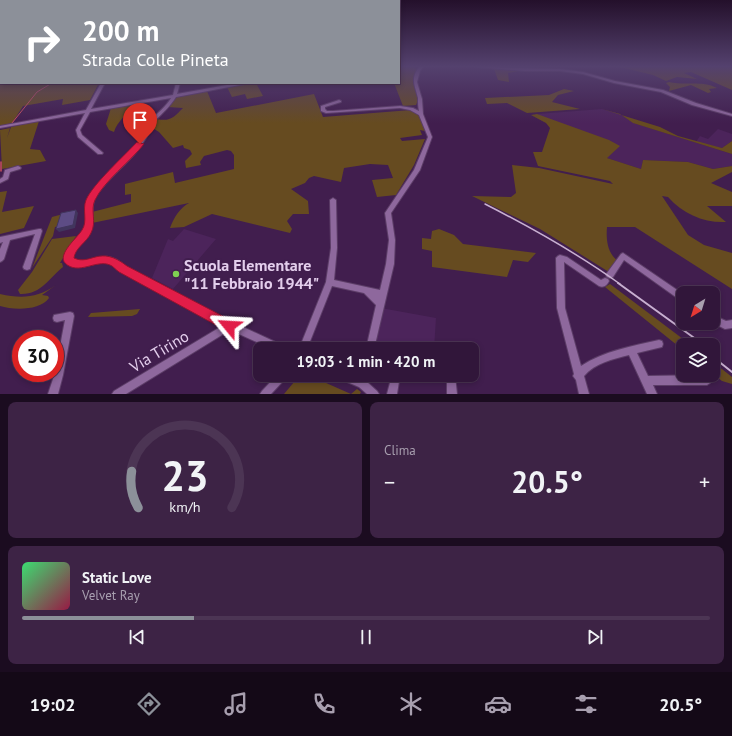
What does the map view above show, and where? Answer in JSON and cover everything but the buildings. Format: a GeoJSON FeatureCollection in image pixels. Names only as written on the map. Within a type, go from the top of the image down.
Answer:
{"type":"FeatureCollection","features":[{"type":"Feature","properties":{"kind":"street"},"geometry":{"type":"LineString","coordinates":[[100,153],[78,132],[102,85]]}},
{"type":"Feature","properties":{"kind":"street"},"geometry":{"type":"LineString","coordinates":[[178,85],[176,96],[151,123],[140,144],[93,195],[89,205],[90,226],[68,257],[72,263],[77,264],[102,259],[113,261],[129,272],[229,326],[265,342]]}},
{"type":"Feature","properties":{"kind":"street"},"geometry":{"type":"LineString","coordinates":[[0,127],[232,85]]}},
{"type":"Feature","properties":{"kind":"street"},"geometry":{"type":"LineString","coordinates":[[372,342],[390,264],[392,240],[388,213],[417,170],[430,137],[421,114],[416,85]]}},
{"type":"Feature","properties":{"kind":"street"},"geometry":{"type":"LineString","coordinates":[[632,85],[662,91],[694,104],[732,115]]}},
{"type":"Feature","properties":{"kind":"street"},"geometry":{"type":"LineString","coordinates":[[339,101],[323,106],[323,110],[329,112],[400,107],[410,109],[421,114]]}},
{"type":"Feature","properties":{"kind":"street"},"geometry":{"type":"LineString","coordinates":[[410,109],[420,104]]}},
{"type":"Feature","properties":{"kind":"street"},"geometry":{"type":"LineString","coordinates":[[0,181],[6,178],[6,171],[18,168]]}},
{"type":"Feature","properties":{"kind":"street"},"geometry":{"type":"LineString","coordinates":[[306,342],[330,282],[334,248],[333,200]]}},
{"type":"Feature","properties":{"kind":"street"},"geometry":{"type":"LineString","coordinates":[[0,259],[4,240],[39,231],[27,267]]}},
{"type":"Feature","properties":{"kind":"street"},"geometry":{"type":"LineString","coordinates":[[584,394],[561,308],[560,258],[565,259],[606,280],[623,256],[676,293]]}},
{"type":"Feature","properties":{"kind":"street"},"geometry":{"type":"LineString","coordinates":[[330,282],[382,294]]}},
{"type":"Feature","properties":{"kind":"street"},"geometry":{"type":"LineString","coordinates":[[366,291],[380,304]]}},
{"type":"Feature","properties":{"kind":"street"},"geometry":{"type":"LineString","coordinates":[[53,394],[59,374],[70,316],[57,318]]}},
{"type":"Feature","properties":{"kind":"street"},"geometry":{"type":"LineString","coordinates":[[720,323],[725,325],[732,324]]}},
{"type":"Feature","properties":{"kind":"street","name":"Via Tirino"},"geometry":{"type":"LineString","coordinates":[[117,394],[229,326]]}},
{"type":"Feature","properties":{"kind":"street"},"geometry":{"type":"LineString","coordinates":[[578,376],[592,363],[659,344]]}},
{"type":"Feature","properties":{"kind":"street"},"geometry":{"type":"LineString","coordinates":[[632,351],[652,394]]}},
{"type":"Feature","properties":{"kind":"street"},"geometry":{"type":"LineString","coordinates":[[646,381],[676,381]]}},
{"type":"Feature","properties":{"kind":"street"},"geometry":{"type":"LineString","coordinates":[[267,392],[276,382]]}},
{"type":"Feature","properties":{"kind":"street"},"geometry":{"type":"LineString","coordinates":[[365,382],[374,394]]}},
{"type":"Feature","properties":{"kind":"street"},"geometry":{"type":"LineString","coordinates":[[392,394],[395,382]]}},
{"type":"Feature","properties":{"kind":"street"},"geometry":{"type":"LineString","coordinates":[[451,382],[452,394]]}},
{"type":"Feature","properties":{"kind":"shaded area"},"geometry":{"type":"Polygon","coordinates":[[[0,85],[98,85],[90,100],[62,105],[63,99],[23,106],[12,123],[0,126],[0,85]]]}},
{"type":"Feature","properties":{"kind":"shaded area"},"geometry":{"type":"Polygon","coordinates":[[[257,85],[263,96],[247,99],[245,94],[232,97],[227,87],[257,85]]]}},
{"type":"Feature","properties":{"kind":"shaded area"},"geometry":{"type":"Polygon","coordinates":[[[395,85],[415,85],[418,100],[416,105],[403,106],[395,85]]]}},
{"type":"Feature","properties":{"kind":"shaded area"},"geometry":{"type":"Polygon","coordinates":[[[668,85],[690,85],[669,91],[670,87],[668,85]]]}},
{"type":"Feature","properties":{"kind":"shaded area"},"geometry":{"type":"Polygon","coordinates":[[[692,85],[709,85],[717,88],[709,89],[711,92],[708,93],[692,85]]]}},
{"type":"Feature","properties":{"kind":"shaded area"},"geometry":{"type":"Polygon","coordinates":[[[721,85],[732,85],[732,90],[721,85]]]}},
{"type":"Feature","properties":{"kind":"shaded area"},"geometry":{"type":"Polygon","coordinates":[[[564,89],[574,91],[558,95],[552,102],[580,109],[527,113],[507,103],[487,104],[485,98],[549,95],[564,89]]]}},
{"type":"Feature","properties":{"kind":"shaded area"},"geometry":{"type":"Polygon","coordinates":[[[207,91],[216,113],[314,94],[323,117],[411,110],[418,113],[425,131],[420,130],[422,135],[400,138],[402,141],[425,139],[414,165],[396,195],[377,197],[372,180],[393,178],[388,165],[370,164],[344,168],[341,182],[314,176],[309,178],[305,183],[291,189],[308,201],[309,214],[293,214],[287,221],[292,229],[290,233],[212,214],[184,227],[170,228],[178,213],[189,203],[92,223],[92,212],[131,202],[131,194],[125,195],[125,184],[173,172],[175,183],[234,169],[234,155],[231,151],[227,150],[204,156],[200,162],[201,165],[186,168],[185,161],[192,154],[190,150],[184,148],[183,145],[173,148],[159,132],[151,127],[157,119],[165,120],[172,118],[183,108],[168,107],[177,96],[207,91]]]}},
{"type":"Feature","properties":{"kind":"shaded area"},"geometry":{"type":"Polygon","coordinates":[[[131,104],[128,111],[115,128],[114,132],[109,130],[106,124],[111,108],[131,104]]]}},
{"type":"Feature","properties":{"kind":"shaded area"},"geometry":{"type":"Polygon","coordinates":[[[602,109],[620,114],[634,123],[732,154],[732,166],[713,169],[688,162],[643,160],[641,169],[607,158],[537,114],[602,109]]]}},
{"type":"Feature","properties":{"kind":"shaded area"},"geometry":{"type":"Polygon","coordinates":[[[537,114],[609,140],[620,146],[607,158],[641,169],[643,160],[688,162],[713,169],[732,166],[732,172],[711,183],[732,192],[732,206],[707,206],[726,222],[710,221],[694,216],[680,208],[668,197],[662,196],[688,235],[704,245],[732,253],[732,289],[635,227],[607,227],[609,250],[618,261],[609,272],[540,229],[472,196],[511,197],[516,193],[512,165],[539,168],[613,184],[610,181],[538,166],[533,152],[542,152],[550,128],[546,123],[531,115],[537,114]]]}},
{"type":"Feature","properties":{"kind":"shaded area"},"geometry":{"type":"Polygon","coordinates":[[[622,115],[660,127],[678,136],[722,148],[732,141],[732,154],[633,123],[622,115]]]}},
{"type":"Feature","properties":{"kind":"shaded area"},"geometry":{"type":"Polygon","coordinates":[[[39,121],[30,149],[40,150],[46,161],[2,169],[0,130],[10,128],[7,138],[11,127],[39,121]]]}},
{"type":"Feature","properties":{"kind":"shaded area"},"geometry":{"type":"Polygon","coordinates":[[[718,129],[732,134],[732,141],[722,148],[696,142],[700,136],[708,139],[718,129]]]}},
{"type":"Feature","properties":{"kind":"shaded area"},"geometry":{"type":"Polygon","coordinates":[[[7,191],[2,212],[34,206],[24,228],[0,234],[0,192],[7,191]]]}},
{"type":"Feature","properties":{"kind":"shaded area"},"geometry":{"type":"Polygon","coordinates":[[[63,214],[60,226],[55,227],[53,236],[32,268],[52,217],[63,214]]]}},
{"type":"Feature","properties":{"kind":"shaded area"},"geometry":{"type":"Polygon","coordinates":[[[184,229],[216,239],[173,289],[152,278],[168,239],[173,241],[184,229]]]}},
{"type":"Feature","properties":{"kind":"shaded area"},"geometry":{"type":"Polygon","coordinates":[[[439,229],[454,235],[463,244],[536,253],[528,262],[513,260],[507,277],[432,267],[432,251],[422,249],[422,238],[431,239],[432,231],[439,229]]]}},
{"type":"Feature","properties":{"kind":"shaded area"},"geometry":{"type":"Polygon","coordinates":[[[76,236],[60,263],[62,263],[63,267],[39,289],[27,294],[20,294],[18,290],[32,272],[52,239],[76,236]]]}},
{"type":"Feature","properties":{"kind":"shaded area"},"geometry":{"type":"Polygon","coordinates":[[[610,284],[682,338],[676,338],[676,344],[605,287],[610,284]]]}},
{"type":"Feature","properties":{"kind":"shaded area"},"geometry":{"type":"Polygon","coordinates":[[[56,285],[42,295],[48,296],[49,298],[39,305],[19,309],[0,306],[0,294],[15,297],[36,295],[56,285]]]}},
{"type":"Feature","properties":{"kind":"shaded area"},"geometry":{"type":"Polygon","coordinates":[[[381,308],[436,318],[434,342],[374,342],[381,308]]]}},
{"type":"Feature","properties":{"kind":"shaded area"},"geometry":{"type":"Polygon","coordinates":[[[140,309],[137,314],[132,316],[88,317],[91,313],[140,309]]]}},
{"type":"Feature","properties":{"kind":"shaded area"},"geometry":{"type":"Polygon","coordinates":[[[720,368],[732,377],[732,384],[720,379],[720,368]]]}},
{"type":"Feature","properties":{"kind":"shaded area"},"geometry":{"type":"Polygon","coordinates":[[[294,382],[324,382],[351,394],[284,394],[294,382]]]}},
{"type":"Feature","properties":{"kind":"shaded area"},"geometry":{"type":"Polygon","coordinates":[[[357,389],[361,392],[360,394],[351,394],[357,389]]]}},
{"type":"Feature","properties":{"kind":"waterway"},"geometry":{"type":"LineString","coordinates":[[12,123],[37,92],[48,85]]}},
{"type":"Feature","properties":{"kind":"waterway"},"geometry":{"type":"LineString","coordinates":[[1,162],[1,171]]}},
{"type":"Feature","properties":{"kind":"railway"},"geometry":{"type":"LineString","coordinates":[[485,204],[554,241],[620,284]]}},
{"type":"Feature","properties":{"kind":"railway"},"geometry":{"type":"LineString","coordinates":[[618,283],[694,338]]}},
{"type":"Feature","properties":{"kind":"railway"},"geometry":{"type":"LineString","coordinates":[[720,363],[732,372]]}},
{"type":"Feature","properties":{"kind":"place","name":"Scuola Elementare \"11 Febbraio 1944\""},"geometry":{"type":"Point","coordinates":[176,274]}},
{"type":"Feature","properties":{"kind":"route"},"geometry":{"type":"LineString","coordinates":[[140,144],[112,172],[91,199],[89,205],[91,219],[90,226],[71,251],[68,257],[69,261],[77,264],[102,259],[113,261],[123,269],[229,326]]}}]}
